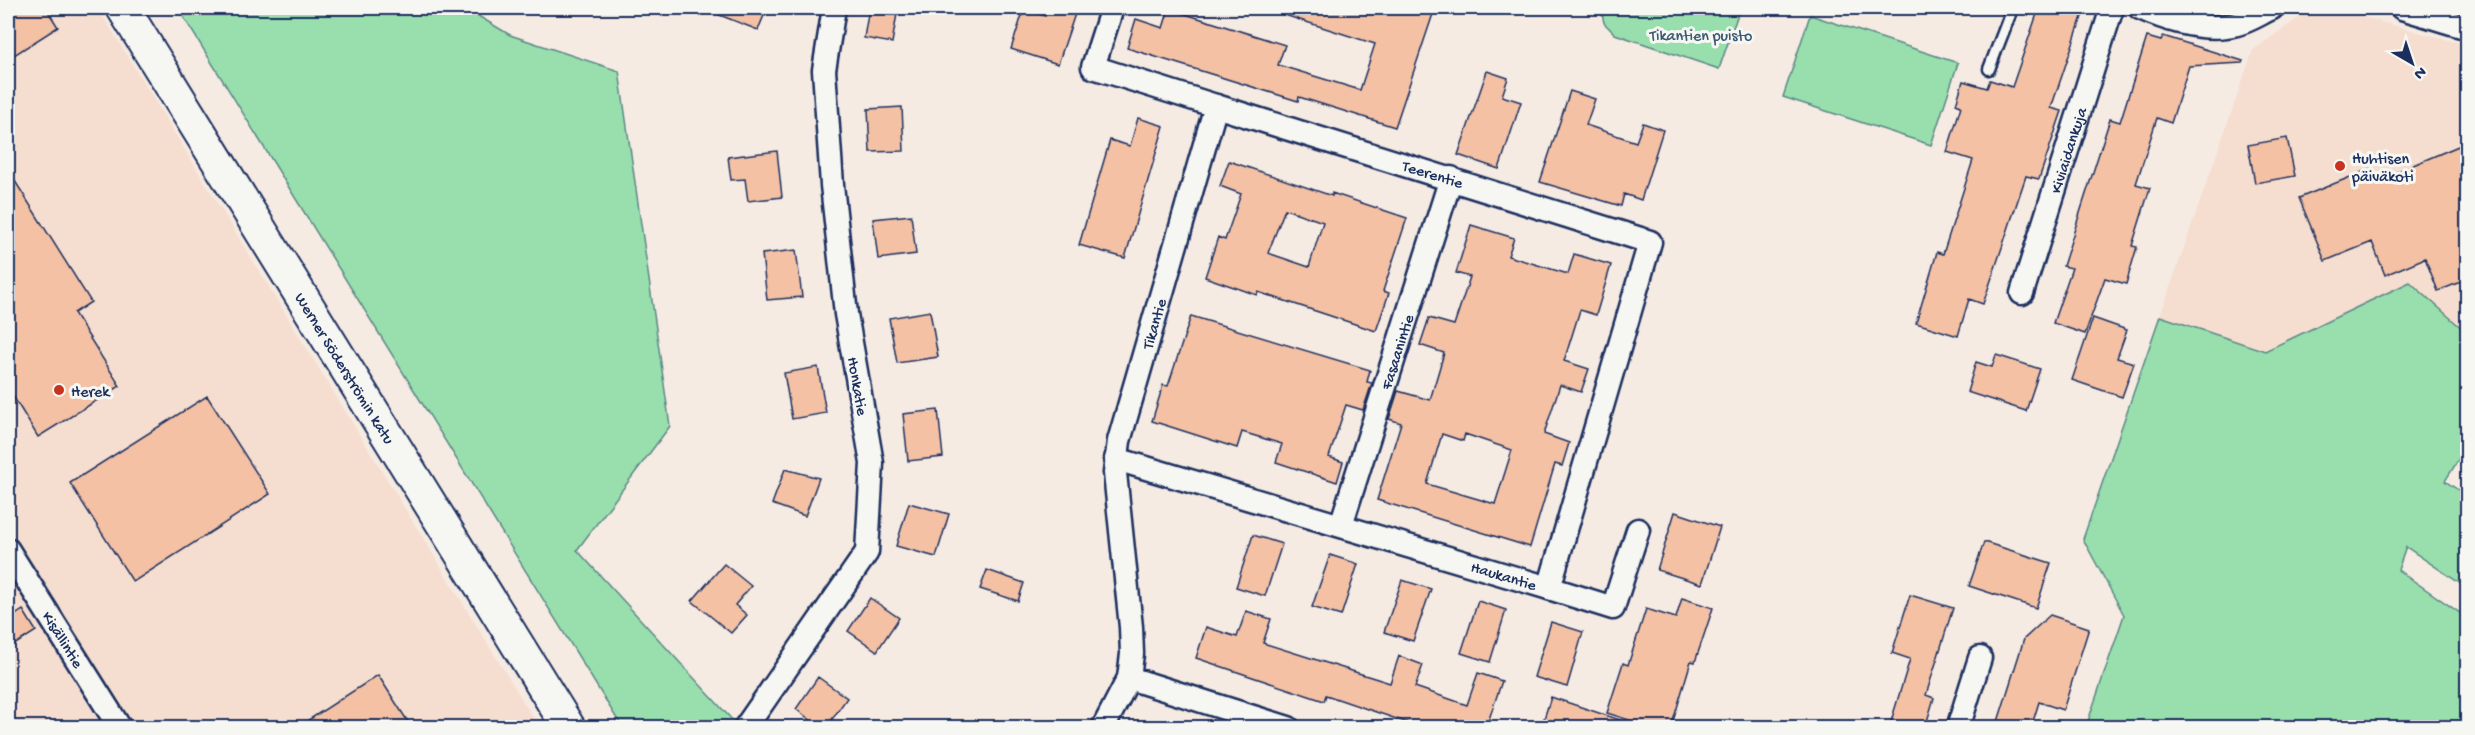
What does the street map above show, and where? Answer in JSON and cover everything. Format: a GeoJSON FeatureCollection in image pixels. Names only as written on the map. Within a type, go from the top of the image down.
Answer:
{"type":"FeatureCollection","features":[{"type":"Feature","properties":{"kind":"street","name":"Werner Söderströmin katu"},"geometry":{"type":"LineString","coordinates":[[123,8],[569,728]]}},
{"type":"Feature","properties":{"kind":"street","name":"Honkatie"},"geometry":{"type":"LineString","coordinates":[[745,728],[867,552],[872,463],[846,314],[832,185],[824,70],[834,8]]}},
{"type":"Feature","properties":{"kind":"street"},"geometry":{"type":"LineString","coordinates":[[1112,8],[1094,67],[1216,106]]}},
{"type":"Feature","properties":{"kind":"street","name":"Kiviaidankuja"},"geometry":{"type":"LineString","coordinates":[[2022,293],[2112,8]]}},
{"type":"Feature","properties":{"kind":"street"},"geometry":{"type":"LineString","coordinates":[[2140,8],[2190,24],[2211,27],[2240,23],[2272,8]]}},
{"type":"Feature","properties":{"kind":"street"},"geometry":{"type":"LineString","coordinates":[[2402,8],[2468,28]]}},
{"type":"Feature","properties":{"kind":"street","name":"Teerentie"},"geometry":{"type":"LineString","coordinates":[[1216,106],[1650,242]]}},
{"type":"Feature","properties":{"kind":"street","name":"Tikantie"},"geometry":{"type":"LineString","coordinates":[[1103,728],[1129,678],[1132,654],[1117,489],[1116,459],[1119,441],[1216,106]]}},
{"type":"Feature","properties":{"kind":"street","name":"Fasaanintie"},"geometry":{"type":"LineString","coordinates":[[1341,525],[1451,178]]}},
{"type":"Feature","properties":{"kind":"street","name":"Haukantie"},"geometry":{"type":"LineString","coordinates":[[1116,459],[1549,588],[1650,242]]}},
{"type":"Feature","properties":{"kind":"street"},"geometry":{"type":"LineString","coordinates":[[1549,588],[1613,608],[1638,530]]}},
{"type":"Feature","properties":{"kind":"street","name":"Kisällintie"},"geometry":{"type":"LineString","coordinates":[[8,550],[120,728]]}},
{"type":"Feature","properties":{"kind":"street"},"geometry":{"type":"LineString","coordinates":[[1958,728],[1980,658]]}},
{"type":"Feature","properties":{"kind":"street"},"geometry":{"type":"LineString","coordinates":[[1129,678],[1288,728]]}},
{"type":"Feature","properties":{"kind":"lane"},"geometry":{"type":"LineString","coordinates":[[1989,69],[2011,12],[2005,8]]}},
{"type":"Feature","properties":{"kind":"shaded area"},"geometry":{"type":"Polygon","coordinates":[[[8,8],[98,8],[539,727],[8,727],[8,8]]]}},
{"type":"Feature","properties":{"kind":"shaded area","name":"Huhtisen päiväkoti"},"geometry":{"type":"Polygon","coordinates":[[[2310,10],[2332,10],[2352,14],[2467,45],[2467,333],[2410,283],[2265,351],[2160,316],[2253,50],[2310,10]]]}},
{"type":"Feature","properties":{"kind":"green space"},"geometry":{"type":"Polygon","coordinates":[[[178,8],[465,8],[510,35],[619,71],[670,426],[577,550],[736,724],[734,727],[622,727],[178,8]]]}},
{"type":"Feature","properties":{"kind":"green space","name":"Tikantien puisto"},"geometry":{"type":"Polygon","coordinates":[[[1601,8],[1740,8],[1719,69],[1615,34],[1604,23],[1601,8]]]}},
{"type":"Feature","properties":{"kind":"green space"},"geometry":{"type":"Polygon","coordinates":[[[1810,15],[1958,63],[1931,145],[1783,97],[1810,15]]]}},
{"type":"Feature","properties":{"kind":"green space"},"geometry":{"type":"Polygon","coordinates":[[[2410,282],[2467,333],[2467,446],[2445,481],[2467,496],[2467,588],[2406,547],[2398,570],[2467,618],[2467,727],[2086,727],[2124,615],[2083,539],[2160,316],[2265,351],[2410,282]]]}},
{"type":"Feature","properties":{"kind":"building"},"geometry":{"type":"Polygon","coordinates":[[[8,8],[46,8],[58,27],[8,59],[8,8]]]}},
{"type":"Feature","properties":{"kind":"building"},"geometry":{"type":"Polygon","coordinates":[[[704,8],[767,8],[758,30],[704,8]]]}},
{"type":"Feature","properties":{"kind":"building"},"geometry":{"type":"Polygon","coordinates":[[[869,8],[898,8],[892,43],[864,38],[869,8]]]}},
{"type":"Feature","properties":{"kind":"building"},"geometry":{"type":"Polygon","coordinates":[[[1047,8],[1077,8],[1058,64],[1011,49],[1024,9],[1045,16],[1047,8]]]}},
{"type":"Feature","properties":{"kind":"building"},"geometry":{"type":"Polygon","coordinates":[[[1276,8],[1435,8],[1395,127],[1299,97],[1298,101],[1127,48],[1136,19],[1163,28],[1169,9],[1285,45],[1278,65],[1360,90],[1375,44],[1275,12],[1276,8]]]}},
{"type":"Feature","properties":{"kind":"building"},"geometry":{"type":"Polygon","coordinates":[[[2039,8],[2085,8],[2051,108],[2062,111],[2039,179],[2026,176],[1983,304],[1969,299],[1958,336],[1916,323],[1937,252],[1943,254],[1973,160],[1947,152],[1961,106],[1956,104],[1963,81],[1987,88],[1990,80],[2012,87],[2039,8]]]}},
{"type":"Feature","properties":{"kind":"building"},"geometry":{"type":"Polygon","coordinates":[[[2163,36],[2243,61],[2242,63],[2189,66],[2171,123],[2157,118],[2136,184],[2150,188],[2132,246],[2137,247],[2126,284],[2105,278],[2085,334],[2053,323],[2072,268],[2063,266],[2110,119],[2120,122],[2147,37],[2161,41],[2163,36]]]}},
{"type":"Feature","properties":{"kind":"building"},"geometry":{"type":"Polygon","coordinates":[[[1487,71],[1508,78],[1502,96],[1521,102],[1499,169],[1458,155],[1487,71]]]}},
{"type":"Feature","properties":{"kind":"building"},"geometry":{"type":"Polygon","coordinates":[[[1570,91],[1595,99],[1586,125],[1636,142],[1643,123],[1663,130],[1641,200],[1624,194],[1621,206],[1540,182],[1570,91]]]}},
{"type":"Feature","properties":{"kind":"building"},"geometry":{"type":"Polygon","coordinates":[[[902,107],[904,151],[870,152],[868,109],[902,107]]]}},
{"type":"Feature","properties":{"kind":"building"},"geometry":{"type":"Polygon","coordinates":[[[1138,118],[1164,126],[1125,258],[1079,245],[1110,140],[1130,146],[1138,118]]]}},
{"type":"Feature","properties":{"kind":"building"},"geometry":{"type":"Polygon","coordinates":[[[2287,138],[2295,176],[2255,183],[2248,145],[2287,138]]]}},
{"type":"Feature","properties":{"kind":"building"},"geometry":{"type":"Polygon","coordinates":[[[2468,142],[2468,279],[2438,291],[2425,258],[2385,275],[2372,242],[2325,261],[2299,198],[2370,169],[2375,181],[2468,142]]]}},
{"type":"Feature","properties":{"kind":"building"},"geometry":{"type":"Polygon","coordinates":[[[777,151],[782,197],[748,201],[745,179],[731,180],[728,157],[777,151]]]}},
{"type":"Feature","properties":{"kind":"building"},"geometry":{"type":"Polygon","coordinates":[[[1229,161],[1332,196],[1332,193],[1407,218],[1383,291],[1389,293],[1376,331],[1205,277],[1218,237],[1225,240],[1241,194],[1220,186],[1229,161]],[[1285,209],[1268,253],[1309,267],[1323,222],[1285,209]]]}},
{"type":"Feature","properties":{"kind":"building"},"geometry":{"type":"Polygon","coordinates":[[[8,170],[91,302],[74,313],[120,386],[38,437],[8,388],[8,170]]]}},
{"type":"Feature","properties":{"kind":"building"},"geometry":{"type":"Polygon","coordinates":[[[911,215],[916,254],[878,259],[873,219],[911,215]]]}},
{"type":"Feature","properties":{"kind":"building"},"geometry":{"type":"Polygon","coordinates":[[[1471,225],[1514,238],[1508,256],[1568,274],[1574,254],[1611,265],[1596,315],[1580,310],[1564,361],[1589,369],[1581,392],[1560,385],[1544,434],[1569,443],[1562,466],[1555,464],[1530,547],[1377,500],[1401,423],[1389,419],[1398,391],[1430,400],[1444,353],[1420,345],[1429,318],[1454,325],[1470,277],[1456,273],[1471,225]],[[1442,434],[1427,484],[1495,504],[1512,450],[1465,434],[1463,441],[1442,434]]]}},
{"type":"Feature","properties":{"kind":"building"},"geometry":{"type":"Polygon","coordinates":[[[796,250],[802,297],[767,300],[762,254],[796,250]]]}},
{"type":"Feature","properties":{"kind":"building"},"geometry":{"type":"Polygon","coordinates":[[[930,311],[938,357],[897,363],[889,318],[930,311]]]}},
{"type":"Feature","properties":{"kind":"building"},"geometry":{"type":"Polygon","coordinates":[[[1191,316],[1370,370],[1367,382],[1372,383],[1363,410],[1346,405],[1329,457],[1343,462],[1337,482],[1276,462],[1282,444],[1242,432],[1237,448],[1152,421],[1163,385],[1168,386],[1191,316]]]}},
{"type":"Feature","properties":{"kind":"building"},"geometry":{"type":"Polygon","coordinates":[[[2093,318],[2127,330],[2117,358],[2134,363],[2122,397],[2072,380],[2093,318]]]}},
{"type":"Feature","properties":{"kind":"building"},"geometry":{"type":"Polygon","coordinates":[[[1996,355],[2040,369],[2026,411],[1967,392],[1976,362],[1992,367],[1996,355]]]}},
{"type":"Feature","properties":{"kind":"building"},"geometry":{"type":"Polygon","coordinates":[[[818,367],[826,413],[792,419],[784,373],[818,367]]]}},
{"type":"Feature","properties":{"kind":"building"},"geometry":{"type":"Polygon","coordinates":[[[207,396],[270,494],[133,582],[70,483],[207,396]]]}},
{"type":"Feature","properties":{"kind":"building"},"geometry":{"type":"Polygon","coordinates":[[[938,410],[943,457],[908,461],[903,414],[938,410]]]}},
{"type":"Feature","properties":{"kind":"building"},"geometry":{"type":"Polygon","coordinates":[[[785,469],[819,478],[805,516],[772,504],[785,469]]]}},
{"type":"Feature","properties":{"kind":"building"},"geometry":{"type":"Polygon","coordinates":[[[909,503],[949,514],[936,557],[896,546],[909,503]]]}},
{"type":"Feature","properties":{"kind":"building"},"geometry":{"type":"Polygon","coordinates":[[[1675,512],[1720,527],[1702,584],[1657,570],[1675,512]]]}},
{"type":"Feature","properties":{"kind":"building"},"geometry":{"type":"Polygon","coordinates":[[[1253,535],[1282,544],[1265,596],[1236,587],[1253,535]]]}},
{"type":"Feature","properties":{"kind":"building"},"geometry":{"type":"Polygon","coordinates":[[[1984,542],[2051,563],[2036,608],[1969,586],[1984,542]]]}},
{"type":"Feature","properties":{"kind":"building"},"geometry":{"type":"Polygon","coordinates":[[[1330,555],[1358,564],[1341,616],[1312,607],[1330,555]]]}},
{"type":"Feature","properties":{"kind":"building"},"geometry":{"type":"Polygon","coordinates":[[[724,564],[751,586],[735,605],[747,615],[731,633],[692,601],[724,564]]]}},
{"type":"Feature","properties":{"kind":"building"},"geometry":{"type":"Polygon","coordinates":[[[987,570],[1024,583],[1018,601],[980,589],[987,570]]]}},
{"type":"Feature","properties":{"kind":"building"},"geometry":{"type":"Polygon","coordinates":[[[1402,580],[1431,589],[1413,641],[1384,632],[1402,580]]]}},
{"type":"Feature","properties":{"kind":"building"},"geometry":{"type":"Polygon","coordinates":[[[1910,595],[1953,608],[1926,695],[1934,698],[1925,728],[1889,728],[1910,659],[1892,653],[1910,595]]]}},
{"type":"Feature","properties":{"kind":"building"},"geometry":{"type":"Polygon","coordinates":[[[870,598],[899,618],[877,651],[848,631],[870,598]]]}},
{"type":"Feature","properties":{"kind":"building"},"geometry":{"type":"Polygon","coordinates":[[[1682,598],[1713,608],[1695,662],[1691,661],[1671,728],[1654,728],[1607,713],[1623,663],[1628,665],[1646,609],[1676,618],[1682,598]]]}},
{"type":"Feature","properties":{"kind":"building"},"geometry":{"type":"Polygon","coordinates":[[[1478,601],[1506,610],[1490,662],[1461,653],[1478,601]]]}},
{"type":"Feature","properties":{"kind":"building"},"geometry":{"type":"Polygon","coordinates":[[[23,610],[36,631],[8,649],[8,620],[23,610]]]}},
{"type":"Feature","properties":{"kind":"building"},"geometry":{"type":"Polygon","coordinates":[[[1246,611],[1271,619],[1263,643],[1390,683],[1399,656],[1423,665],[1415,687],[1467,705],[1478,673],[1502,681],[1486,728],[1423,728],[1326,695],[1324,701],[1196,658],[1206,627],[1237,637],[1246,611]]]}},
{"type":"Feature","properties":{"kind":"building"},"geometry":{"type":"Polygon","coordinates":[[[2050,615],[2089,628],[2063,710],[2039,702],[2031,728],[1996,728],[2024,639],[2050,615]]]}},
{"type":"Feature","properties":{"kind":"building"},"geometry":{"type":"Polygon","coordinates":[[[1551,622],[1583,632],[1567,687],[1534,677],[1551,622]]]}},
{"type":"Feature","properties":{"kind":"building"},"geometry":{"type":"Polygon","coordinates":[[[378,675],[412,728],[296,728],[378,675]]]}},
{"type":"Feature","properties":{"kind":"building"},"geometry":{"type":"Polygon","coordinates":[[[818,677],[847,698],[826,728],[821,728],[796,709],[818,677]]]}},
{"type":"Feature","properties":{"kind":"building"},"geometry":{"type":"Polygon","coordinates":[[[1551,697],[1629,723],[1629,728],[1541,728],[1551,697]]]}},
{"type":"Feature","properties":{"kind":"place","name":"Huhtisen päiväkoti"},"geometry":{"type":"Point","coordinates":[2340,166]}},
{"type":"Feature","properties":{"kind":"place","name":"Herek"},"geometry":{"type":"Point","coordinates":[59,390]}}]}
